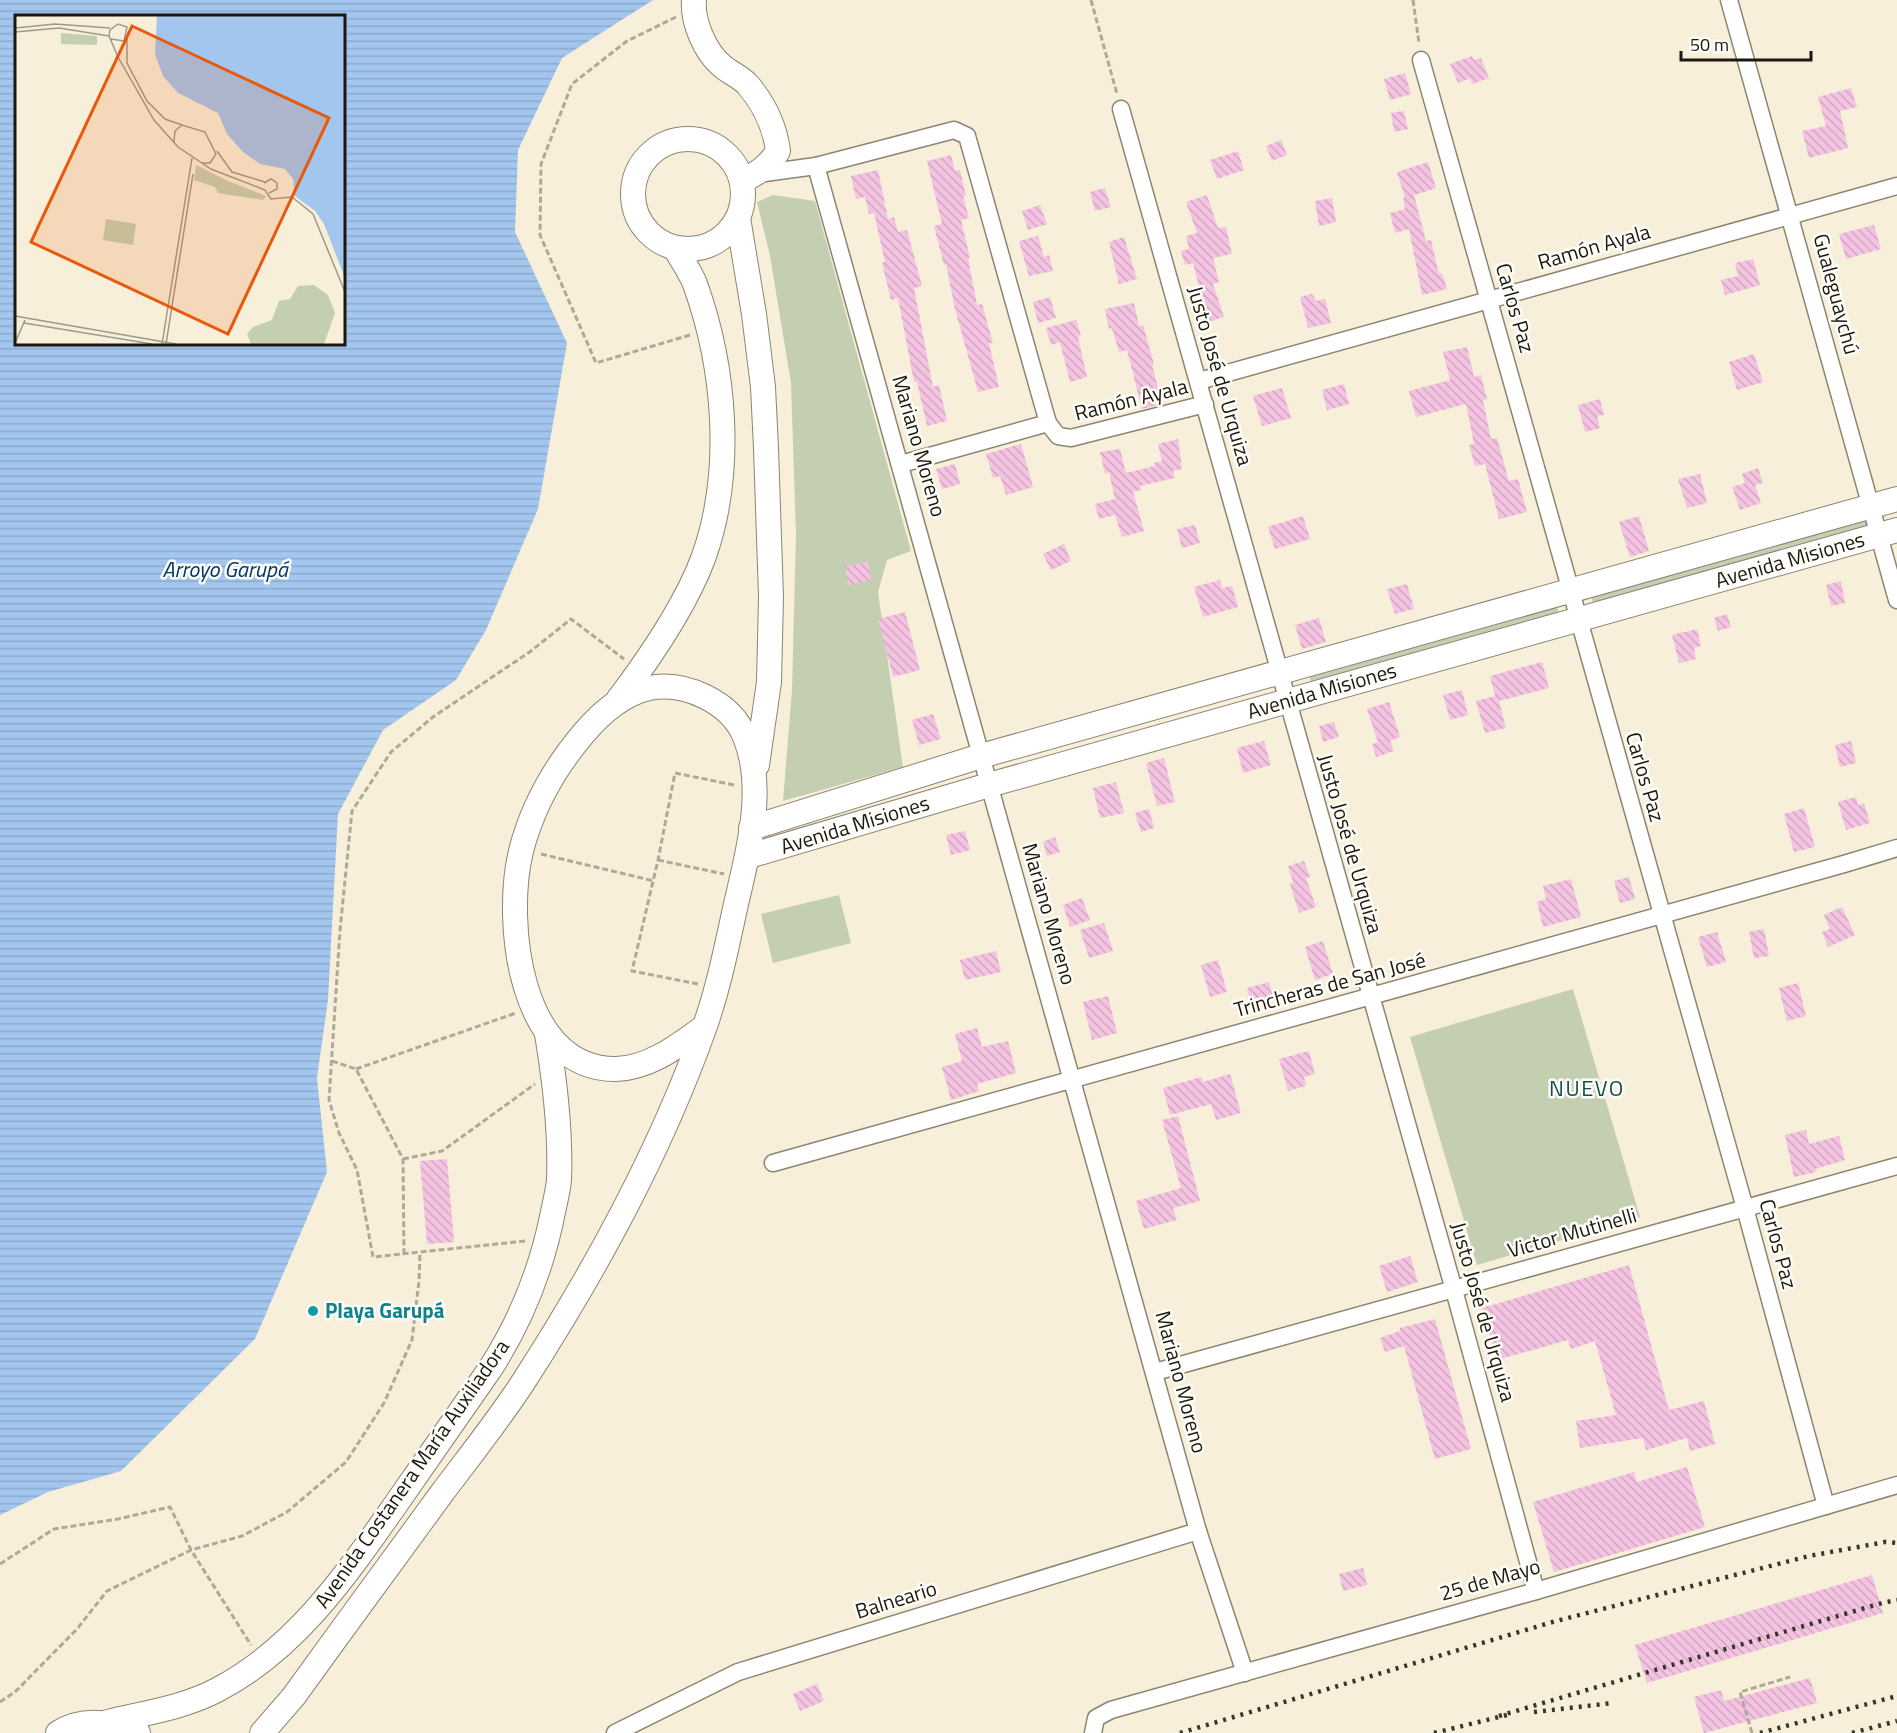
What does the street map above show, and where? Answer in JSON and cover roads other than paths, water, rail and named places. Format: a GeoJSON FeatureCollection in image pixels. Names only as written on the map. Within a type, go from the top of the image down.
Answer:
{"type":"FeatureCollection","features":[{"type":"Feature","properties":{"kind":"main road"},"geometry":{"type":"LineString","coordinates":[[693,4],[698,29],[709,50],[720,65],[746,83],[761,102],[776,137],[778,152],[771,163],[750,177],[738,218],[727,234],[712,244],[694,249],[675,248],[658,241],[645,229],[636,213],[633,195],[635,177],[643,161],[656,148],[672,141],[690,138],[707,142],[723,151],[750,177]]}},
{"type":"Feature","properties":{"kind":"main road"},"geometry":{"type":"LineString","coordinates":[[738,218],[763,387],[771,597],[769,682],[755,781]]}},
{"type":"Feature","properties":{"kind":"main road"},"geometry":{"type":"LineString","coordinates":[[675,248],[694,281],[708,329],[720,394],[723,448],[715,518],[704,556],[690,588],[640,671],[618,700],[588,728],[549,781],[522,849],[514,903],[516,943],[527,992],[547,1034],[572,1055],[591,1065],[617,1069],[656,1059],[704,1027]]}},
{"type":"Feature","properties":{"kind":"main road","name":"Avenida Misiones"},"geometry":{"type":"LineString","coordinates":[[751,828],[981,756],[1897,499]]}},
{"type":"Feature","properties":{"kind":"main road","name":"Avenida Misiones"},"geometry":{"type":"LineString","coordinates":[[745,867],[989,785],[1888,532]]}},
{"type":"Feature","properties":{"kind":"main road"},"geometry":{"type":"LineString","coordinates":[[618,700],[654,687],[681,689],[707,698],[725,709],[740,724],[749,746],[755,781]]}},
{"type":"Feature","properties":{"kind":"main road","name":"Avenida Costanera María Auxiliadora"},"geometry":{"type":"LineString","coordinates":[[262,1733],[294,1696],[520,1387],[602,1253],[653,1154],[704,1027],[717,988],[745,867],[755,781]]}},
{"type":"Feature","properties":{"kind":"main road","name":"Avenida Costanera María Auxiliadora"},"geometry":{"type":"LineString","coordinates":[[58,1733],[84,1723],[108,1722],[195,1700],[239,1678],[287,1640],[344,1578],[490,1370],[524,1309],[548,1238],[558,1183],[559,1137],[547,1034]]}},
{"type":"Feature","properties":{"kind":"main road"},"geometry":{"type":"LineString","coordinates":[[108,1722],[138,1733]]}},
{"type":"Feature","properties":{"kind":"street","name":"Gualeguaychú"},"geometry":{"type":"LineString","coordinates":[[1729,0],[1871,506],[1888,532],[1897,600]]}},
{"type":"Feature","properties":{"kind":"street","name":"Carlos Paz"},"geometry":{"type":"LineString","coordinates":[[1421,60],[1745,1208],[1826,1506]]}},
{"type":"Feature","properties":{"kind":"street","name":"Justo José de Urquiza"},"geometry":{"type":"LineString","coordinates":[[1121,109],[1454,1290],[1536,1591]]}},
{"type":"Feature","properties":{"kind":"street"},"geometry":{"type":"LineString","coordinates":[[750,177],[816,166],[954,130],[967,136],[1048,423]]}},
{"type":"Feature","properties":{"kind":"street","name":"Mariano Moreno"},"geometry":{"type":"LineString","coordinates":[[816,166],[1198,1531],[1245,1672]]}},
{"type":"Feature","properties":{"kind":"street","name":"Ramón Ayala"},"geometry":{"type":"LineString","coordinates":[[1199,381],[1897,186]]}},
{"type":"Feature","properties":{"kind":"street","name":"Ramón Ayala"},"geometry":{"type":"LineString","coordinates":[[901,464],[1048,423],[1058,436],[1071,438],[1205,404]]}},
{"type":"Feature","properties":{"kind":"street","name":"Trincheras de San José"},"geometry":{"type":"LineString","coordinates":[[773,1163],[1897,848]]}},
{"type":"Feature","properties":{"kind":"street","name":"Victor Mutinelli"},"geometry":{"type":"LineString","coordinates":[[1155,1372],[1897,1166]]}},
{"type":"Feature","properties":{"kind":"street","name":"25 de Mayo"},"geometry":{"type":"LineString","coordinates":[[1094,1726],[1111,1710],[1536,1591],[1897,1485]]}},
{"type":"Feature","properties":{"kind":"street","name":"Balneario"},"geometry":{"type":"LineString","coordinates":[[624,1731],[738,1672],[1198,1531]]}},
{"type":"Feature","properties":{"kind":"water","name":"Arroyo Garupá"},"geometry":{"type":"Polygon","coordinates":[[[0,0],[653,0],[562,58],[518,150],[515,232],[567,343],[538,509],[486,630],[456,680],[383,730],[338,814],[328,1000],[317,1078],[327,1172],[255,1339],[121,1471],[48,1492],[0,1515],[0,0]]]}},
{"type":"Feature","properties":{"kind":"railway"},"geometry":{"type":"LineString","coordinates":[[1180,1733],[1556,1621],[1809,1556],[1885,1542],[1897,1543]]}},
{"type":"Feature","properties":{"kind":"railway"},"geometry":{"type":"LineString","coordinates":[[1499,1716],[1897,1600]]}},
{"type":"Feature","properties":{"kind":"railway"},"geometry":{"type":"LineString","coordinates":[[1760,1733],[1897,1696]]}},
{"type":"Feature","properties":{"kind":"railway"},"geometry":{"type":"LineString","coordinates":[[1534,1712],[1613,1703]]}},
{"type":"Feature","properties":{"kind":"railway"},"geometry":{"type":"LineString","coordinates":[[1434,1733],[1507,1715]]}},
{"type":"Feature","properties":{"kind":"railway"},"geometry":{"type":"LineString","coordinates":[[1852,1733],[1897,1721]]}},
{"type":"Feature","properties":{"kind":"place","name":"Playa Garupá"},"geometry":{"type":"Point","coordinates":[313,1311]}},
{"type":"Feature","properties":{"kind":"district","name":"NUEVO"},"geometry":{"type":"Point","coordinates":[1587,1088]}}]}
